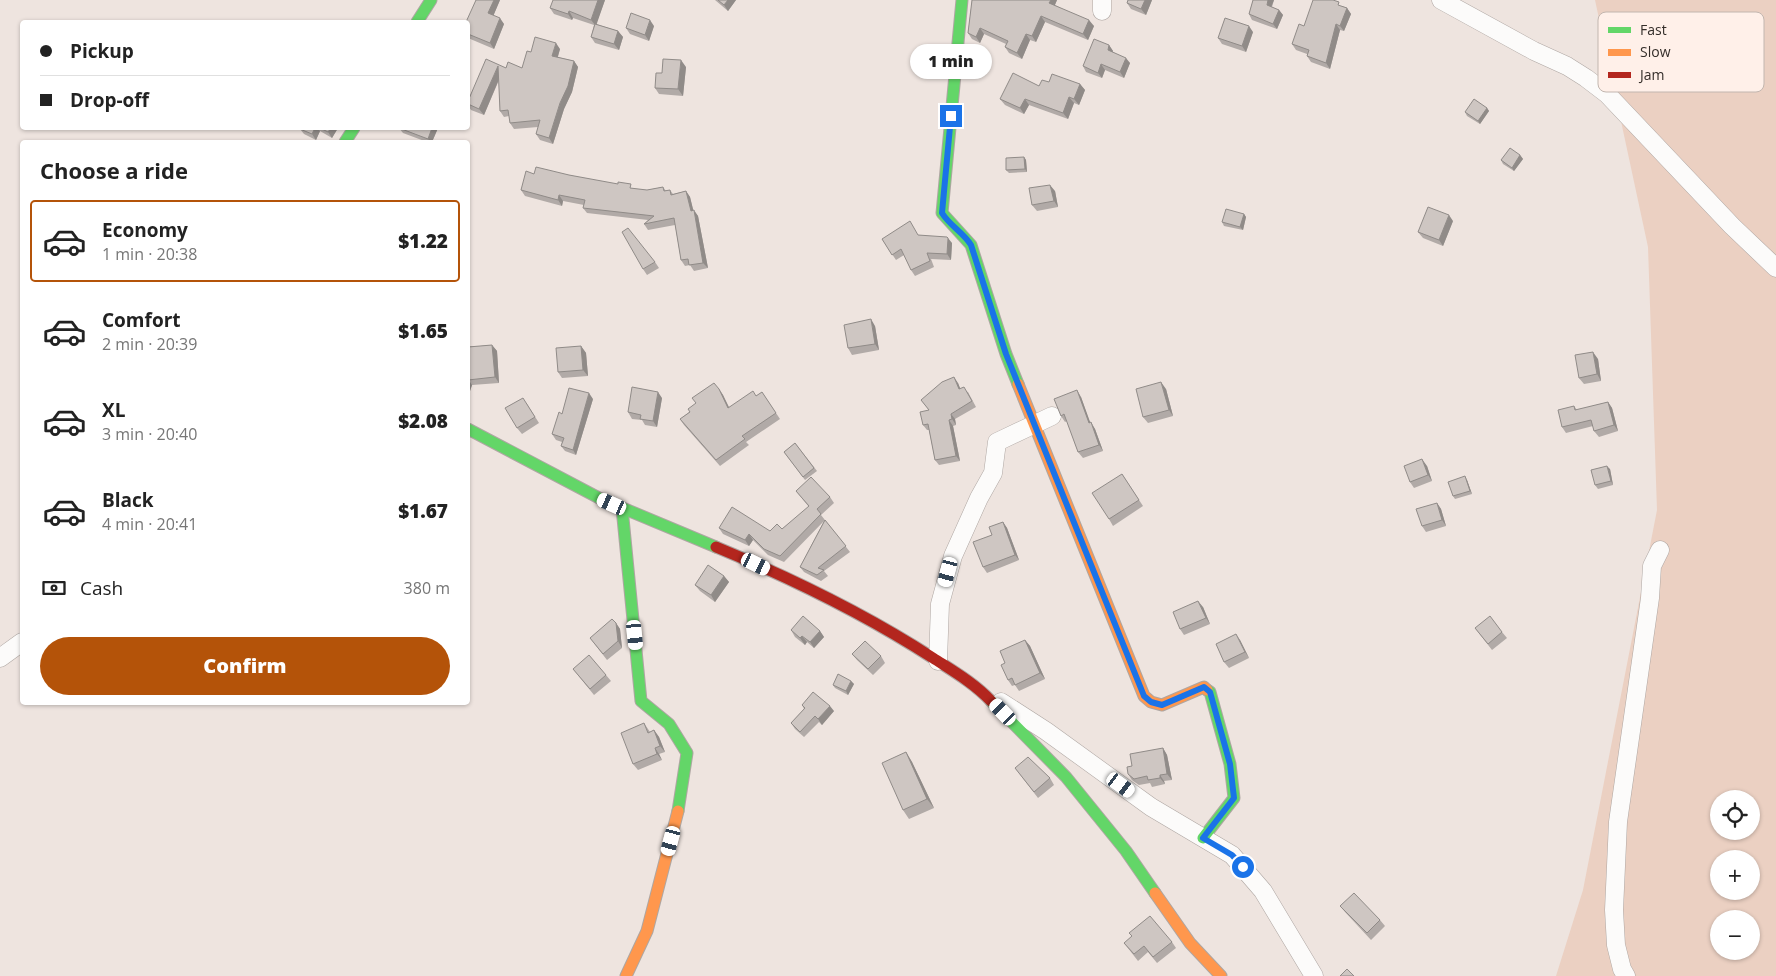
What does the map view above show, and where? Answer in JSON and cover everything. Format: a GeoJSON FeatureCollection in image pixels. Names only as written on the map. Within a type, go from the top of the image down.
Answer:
{"type":"FeatureCollection","features":[{"type":"Feature","properties":{"kind":"street"},"geometry":{"type":"LineString","coordinates":[[418,20],[431,0]]}},
{"type":"Feature","properties":{"kind":"street"},"geometry":{"type":"LineString","coordinates":[[962,0],[942,213],[949,224],[959,229],[971,245],[1006,354],[1144,696],[1151,702],[1162,705],[1204,687],[1210,692],[1230,764],[1234,798],[1203,838]]}},
{"type":"Feature","properties":{"kind":"street"},"geometry":{"type":"LineString","coordinates":[[1441,0],[1534,51],[1566,66],[1598,87]]}},
{"type":"Feature","properties":{"kind":"street"},"geometry":{"type":"LineString","coordinates":[[1604,92],[1732,226],[1776,268]]}},
{"type":"Feature","properties":{"kind":"street"},"geometry":{"type":"LineString","coordinates":[[938,661],[940,604],[953,556],[979,498],[993,473],[997,442],[1052,416]]}},
{"type":"Feature","properties":{"kind":"street"},"geometry":{"type":"LineString","coordinates":[[470,430],[622,508],[756,564],[850,610],[910,643],[938,661],[1046,731],[1151,807],[1232,855],[1264,891],[1314,976]]}},
{"type":"Feature","properties":{"kind":"street"},"geometry":{"type":"LineString","coordinates":[[622,508],[641,701],[669,724],[687,753],[681,796],[671,841],[647,931],[626,976]]}},
{"type":"Feature","properties":{"kind":"street"},"geometry":{"type":"LineString","coordinates":[[1626,976],[1622,969],[1616,945],[1614,910],[1618,822],[1649,607],[1652,566],[1660,550]]}},
{"type":"Feature","properties":{"kind":"street"},"geometry":{"type":"LineString","coordinates":[[0,658],[20,643]]}},
{"type":"Feature","properties":{"kind":"street"},"geometry":{"type":"LineString","coordinates":[[978,687],[1066,777],[1126,851],[1190,943],[1221,976]]}},
{"type":"Feature","properties":{"kind":"shaded area"},"geometry":{"type":"Polygon","coordinates":[[[1595,0],[1776,0],[1776,976],[1556,976],[1583,890],[1657,510],[1648,247],[1615,92],[1764,92],[1764,12],[1598,12],[1598,14],[1595,0]]]}},
{"type":"Feature","properties":{"kind":"building"},"geometry":{"type":"Polygon","coordinates":[[[476,0],[494,0],[488,13],[500,18],[490,43],[470,35],[470,20],[467,20],[476,0]]]}},
{"type":"Feature","properties":{"kind":"building"},"geometry":{"type":"Polygon","coordinates":[[[553,0],[598,0],[591,20],[569,11],[568,14],[550,8],[553,0]]]}},
{"type":"Feature","properties":{"kind":"building"},"geometry":{"type":"Polygon","coordinates":[[[718,0],[728,0],[724,5],[718,0]]]}},
{"type":"Feature","properties":{"kind":"building"},"geometry":{"type":"Polygon","coordinates":[[[972,0],[1051,0],[1049,3],[1089,20],[1083,34],[1041,16],[1032,36],[1026,34],[1017,53],[1005,47],[1008,41],[980,28],[976,37],[968,33],[972,0]]]}},
{"type":"Feature","properties":{"kind":"building"},"geometry":{"type":"Polygon","coordinates":[[[1128,0],[1145,0],[1141,9],[1127,3],[1128,0]]]}},
{"type":"Feature","properties":{"kind":"building"},"geometry":{"type":"Polygon","coordinates":[[[1253,0],[1268,0],[1267,5],[1279,10],[1273,24],[1249,14],[1253,0]]]}},
{"type":"Feature","properties":{"kind":"building"},"geometry":{"type":"Polygon","coordinates":[[[1313,0],[1333,0],[1339,2],[1338,5],[1347,8],[1340,26],[1336,24],[1326,63],[1307,56],[1309,50],[1292,44],[1299,24],[1304,26],[1313,0]]]}},
{"type":"Feature","properties":{"kind":"building"},"geometry":{"type":"Polygon","coordinates":[[[631,13],[650,20],[645,35],[626,28],[631,13]]]}},
{"type":"Feature","properties":{"kind":"building"},"geometry":{"type":"Polygon","coordinates":[[[1225,18],[1249,26],[1242,46],[1218,38],[1225,18]]]}},
{"type":"Feature","properties":{"kind":"building"},"geometry":{"type":"Polygon","coordinates":[[[595,24],[618,31],[614,44],[591,37],[595,24]]]}},
{"type":"Feature","properties":{"kind":"building"},"geometry":{"type":"Polygon","coordinates":[[[535,37],[556,43],[552,56],[574,61],[568,86],[560,103],[549,138],[536,134],[540,120],[510,123],[508,110],[500,111],[498,66],[479,109],[470,105],[470,96],[486,59],[506,68],[508,62],[522,68],[527,51],[531,52],[535,37]]]}},
{"type":"Feature","properties":{"kind":"building"},"geometry":{"type":"Polygon","coordinates":[[[1094,39],[1109,45],[1108,50],[1126,58],[1120,72],[1101,64],[1098,73],[1083,66],[1094,39]]]}},
{"type":"Feature","properties":{"kind":"building"},"geometry":{"type":"Polygon","coordinates":[[[663,59],[681,60],[678,89],[655,88],[656,73],[662,73],[663,59]]]}},
{"type":"Feature","properties":{"kind":"building"},"geometry":{"type":"Polygon","coordinates":[[[1013,73],[1039,86],[1042,80],[1049,82],[1052,74],[1080,84],[1074,99],[1069,97],[1063,113],[1025,99],[1020,108],[1000,99],[1013,73]]]}},
{"type":"Feature","properties":{"kind":"building"},"geometry":{"type":"Polygon","coordinates":[[[1474,99],[1487,108],[1478,121],[1465,112],[1474,99]]]}},
{"type":"Feature","properties":{"kind":"building"},"geometry":{"type":"Polygon","coordinates":[[[302,130],[314,130],[312,134],[302,130]]]}},
{"type":"Feature","properties":{"kind":"building"},"geometry":{"type":"Polygon","coordinates":[[[404,130],[431,130],[428,139],[404,130]]]}},
{"type":"Feature","properties":{"kind":"building"},"geometry":{"type":"Polygon","coordinates":[[[1510,148],[1520,155],[1512,168],[1501,160],[1510,148]]]}},
{"type":"Feature","properties":{"kind":"building"},"geometry":{"type":"Polygon","coordinates":[[[1024,157],[1025,169],[1006,170],[1006,158],[1024,157]]]}},
{"type":"Feature","properties":{"kind":"building"},"geometry":{"type":"Polygon","coordinates":[[[536,167],[618,184],[618,182],[631,184],[630,188],[647,190],[663,187],[664,191],[670,190],[671,195],[686,191],[691,211],[694,210],[703,263],[689,265],[688,259],[681,260],[674,218],[644,224],[654,216],[583,208],[585,200],[559,195],[558,200],[521,190],[526,171],[534,174],[536,167]]]}},
{"type":"Feature","properties":{"kind":"building"},"geometry":{"type":"Polygon","coordinates":[[[1050,185],[1054,201],[1032,205],[1029,188],[1050,185]]]}},
{"type":"Feature","properties":{"kind":"building"},"geometry":{"type":"Polygon","coordinates":[[[1428,207],[1449,215],[1439,240],[1418,232],[1428,207]]]}},
{"type":"Feature","properties":{"kind":"building"},"geometry":{"type":"Polygon","coordinates":[[[1226,209],[1244,214],[1240,227],[1222,222],[1226,209]]]}},
{"type":"Feature","properties":{"kind":"building"},"geometry":{"type":"Polygon","coordinates":[[[910,221],[918,235],[947,237],[947,254],[927,253],[930,261],[911,270],[901,249],[892,255],[882,239],[910,221]]]}},
{"type":"Feature","properties":{"kind":"building"},"geometry":{"type":"Polygon","coordinates":[[[628,228],[655,262],[643,269],[622,232],[628,228]]]}},
{"type":"Feature","properties":{"kind":"building"},"geometry":{"type":"Polygon","coordinates":[[[871,319],[875,344],[848,348],[844,325],[871,319]]]}},
{"type":"Feature","properties":{"kind":"building"},"geometry":{"type":"Polygon","coordinates":[[[492,345],[495,377],[470,380],[470,347],[492,345]]]}},
{"type":"Feature","properties":{"kind":"building"},"geometry":{"type":"Polygon","coordinates":[[[581,346],[583,370],[558,372],[556,348],[581,346]]]}},
{"type":"Feature","properties":{"kind":"building"},"geometry":{"type":"Polygon","coordinates":[[[1593,352],[1597,374],[1579,378],[1575,355],[1593,352]]]}},
{"type":"Feature","properties":{"kind":"building"},"geometry":{"type":"Polygon","coordinates":[[[954,377],[959,389],[964,387],[972,401],[951,414],[952,419],[949,420],[956,456],[935,460],[928,424],[923,425],[920,412],[929,410],[921,400],[942,382],[954,377]]]}},
{"type":"Feature","properties":{"kind":"building"},"geometry":{"type":"Polygon","coordinates":[[[1161,382],[1169,410],[1143,417],[1136,389],[1161,382]]]}},
{"type":"Feature","properties":{"kind":"building"},"geometry":{"type":"Polygon","coordinates":[[[714,383],[728,408],[753,391],[756,396],[762,392],[776,413],[742,436],[745,439],[716,460],[680,419],[690,412],[688,409],[696,403],[692,398],[714,383]]]}},
{"type":"Feature","properties":{"kind":"building"},"geometry":{"type":"Polygon","coordinates":[[[632,387],[658,392],[653,421],[640,419],[641,415],[628,412],[632,387]]]}},
{"type":"Feature","properties":{"kind":"building"},"geometry":{"type":"Polygon","coordinates":[[[569,388],[589,393],[573,450],[561,446],[564,438],[552,434],[559,412],[562,414],[569,388]]]}},
{"type":"Feature","properties":{"kind":"building"},"geometry":{"type":"Polygon","coordinates":[[[1077,390],[1099,445],[1078,452],[1064,414],[1061,416],[1054,399],[1077,390]]]}},
{"type":"Feature","properties":{"kind":"building"},"geometry":{"type":"Polygon","coordinates":[[[523,398],[535,417],[517,428],[505,408],[523,398]]]}},
{"type":"Feature","properties":{"kind":"building"},"geometry":{"type":"Polygon","coordinates":[[[1608,402],[1614,425],[1594,431],[1591,420],[1562,427],[1558,410],[1574,406],[1575,410],[1608,402]]]}},
{"type":"Feature","properties":{"kind":"building"},"geometry":{"type":"Polygon","coordinates":[[[795,443],[814,468],[803,477],[784,452],[795,443]]]}},
{"type":"Feature","properties":{"kind":"building"},"geometry":{"type":"Polygon","coordinates":[[[1422,459],[1428,475],[1410,482],[1404,466],[1422,459]]]}},
{"type":"Feature","properties":{"kind":"building"},"geometry":{"type":"Polygon","coordinates":[[[1607,466],[1611,481],[1595,485],[1591,470],[1607,466]]]}},
{"type":"Feature","properties":{"kind":"building"},"geometry":{"type":"Polygon","coordinates":[[[1122,474],[1139,500],[1109,519],[1092,493],[1122,474]]]}},
{"type":"Feature","properties":{"kind":"building"},"geometry":{"type":"Polygon","coordinates":[[[1465,476],[1470,491],[1453,496],[1448,482],[1465,476]]]}},
{"type":"Feature","properties":{"kind":"building"},"geometry":{"type":"Polygon","coordinates":[[[811,477],[830,497],[817,509],[821,514],[780,556],[764,549],[749,534],[745,540],[719,528],[732,507],[770,531],[777,524],[782,529],[809,506],[796,491],[811,477]]]}},
{"type":"Feature","properties":{"kind":"building"},"geometry":{"type":"Polygon","coordinates":[[[1437,503],[1442,520],[1422,526],[1416,509],[1437,503]]]}},
{"type":"Feature","properties":{"kind":"building"},"geometry":{"type":"Polygon","coordinates":[[[825,520],[846,546],[818,568],[824,570],[817,575],[800,567],[825,520]]]}},
{"type":"Feature","properties":{"kind":"building"},"geometry":{"type":"Polygon","coordinates":[[[1003,522],[1015,555],[983,567],[973,542],[992,535],[989,527],[1003,522]]]}},
{"type":"Feature","properties":{"kind":"building"},"geometry":{"type":"Polygon","coordinates":[[[708,565],[724,576],[711,595],[695,585],[708,565]]]}},
{"type":"Feature","properties":{"kind":"building"},"geometry":{"type":"Polygon","coordinates":[[[1198,601],[1206,618],[1180,629],[1173,612],[1198,601]]]}},
{"type":"Feature","properties":{"kind":"building"},"geometry":{"type":"Polygon","coordinates":[[[803,616],[820,631],[810,642],[802,636],[800,638],[791,630],[803,616]]]}},
{"type":"Feature","properties":{"kind":"building"},"geometry":{"type":"Polygon","coordinates":[[[1490,616],[1502,632],[1488,644],[1475,628],[1490,616]]]}},
{"type":"Feature","properties":{"kind":"building"},"geometry":{"type":"Polygon","coordinates":[[[612,619],[616,623],[618,641],[603,654],[590,638],[612,619]]]}},
{"type":"Feature","properties":{"kind":"building"},"geometry":{"type":"Polygon","coordinates":[[[1236,634],[1245,652],[1224,662],[1216,644],[1236,634]]]}},
{"type":"Feature","properties":{"kind":"building"},"geometry":{"type":"Polygon","coordinates":[[[1025,640],[1040,673],[1015,685],[1012,678],[1008,680],[1001,665],[1005,663],[1000,651],[1025,640]]]}},
{"type":"Feature","properties":{"kind":"building"},"geometry":{"type":"Polygon","coordinates":[[[865,641],[881,656],[868,669],[852,654],[865,641]]]}},
{"type":"Feature","properties":{"kind":"building"},"geometry":{"type":"Polygon","coordinates":[[[589,655],[606,675],[590,689],[573,669],[589,655]]]}},
{"type":"Feature","properties":{"kind":"building"},"geometry":{"type":"Polygon","coordinates":[[[838,674],[851,681],[846,691],[833,685],[838,674]]]}},
{"type":"Feature","properties":{"kind":"building"},"geometry":{"type":"Polygon","coordinates":[[[813,692],[830,706],[818,719],[815,716],[800,732],[791,723],[805,708],[802,705],[813,692]]]}},
{"type":"Feature","properties":{"kind":"building"},"geometry":{"type":"Polygon","coordinates":[[[644,723],[648,733],[654,730],[660,746],[655,748],[657,754],[633,764],[621,733],[644,723]]]}},
{"type":"Feature","properties":{"kind":"building"},"geometry":{"type":"Polygon","coordinates":[[[1163,748],[1167,774],[1160,775],[1160,778],[1148,780],[1147,776],[1134,779],[1128,774],[1127,767],[1132,766],[1130,754],[1163,748]]]}},
{"type":"Feature","properties":{"kind":"building"},"geometry":{"type":"Polygon","coordinates":[[[906,752],[927,799],[903,810],[882,763],[906,752]]]}},
{"type":"Feature","properties":{"kind":"building"},"geometry":{"type":"Polygon","coordinates":[[[1028,757],[1050,778],[1034,792],[1015,768],[1028,757]]]}},
{"type":"Feature","properties":{"kind":"building"},"geometry":{"type":"Polygon","coordinates":[[[1354,893],[1380,920],[1367,933],[1340,906],[1354,893]]]}},
{"type":"Feature","properties":{"kind":"building"},"geometry":{"type":"Polygon","coordinates":[[[1150,916],[1172,942],[1153,957],[1144,946],[1134,954],[1124,943],[1132,936],[1129,933],[1150,916]]]}},
{"type":"Feature","properties":{"kind":"building"},"geometry":{"type":"Polygon","coordinates":[[[1347,969],[1354,976],[1340,976],[1347,969]]]}},
{"type":"Feature","properties":{"kind":"traffic: fast"},"geometry":{"type":"LineString","coordinates":[[418,20],[431,0]]}},
{"type":"Feature","properties":{"kind":"traffic: fast"},"geometry":{"type":"LineString","coordinates":[[962,0],[942,213],[971,245],[1006,354],[1018,384]]}},
{"type":"Feature","properties":{"kind":"traffic: fast"},"geometry":{"type":"LineString","coordinates":[[346,140],[353,130]]}},
{"type":"Feature","properties":{"kind":"traffic: fast"},"geometry":{"type":"LineString","coordinates":[[470,430],[601,499],[716,547]]}},
{"type":"Feature","properties":{"kind":"traffic: fast"},"geometry":{"type":"LineString","coordinates":[[622,508],[641,701],[669,724],[687,753],[678,811]]}},
{"type":"Feature","properties":{"kind":"traffic: fast"},"geometry":{"type":"LineString","coordinates":[[1203,838],[1234,798],[1230,764],[1210,692],[1207,690]]}},
{"type":"Feature","properties":{"kind":"traffic: fast"},"geometry":{"type":"LineString","coordinates":[[991,701],[1066,777],[1126,851],[1155,893]]}},
{"type":"Feature","properties":{"kind":"traffic: slow"},"geometry":{"type":"LineString","coordinates":[[1018,384],[1144,696],[1151,702],[1162,705],[1204,687],[1207,690]]}},
{"type":"Feature","properties":{"kind":"traffic: slow"},"geometry":{"type":"LineString","coordinates":[[626,976],[647,931],[678,811]]}},
{"type":"Feature","properties":{"kind":"traffic: slow"},"geometry":{"type":"LineString","coordinates":[[1155,893],[1190,943],[1221,976]]}},
{"type":"Feature","properties":{"kind":"traffic: jam"},"geometry":{"type":"LineString","coordinates":[[716,547],[800,584],[881,626],[963,678],[991,701]]}},
{"type":"Feature","properties":{"kind":"route"},"geometry":{"type":"LineString","coordinates":[[951,116],[942,213],[949,224],[959,229],[971,245],[1006,354],[1144,696],[1151,702],[1162,705],[1204,687],[1210,692],[1230,764],[1234,798],[1203,838],[1232,855],[1243,867]]}}]}
